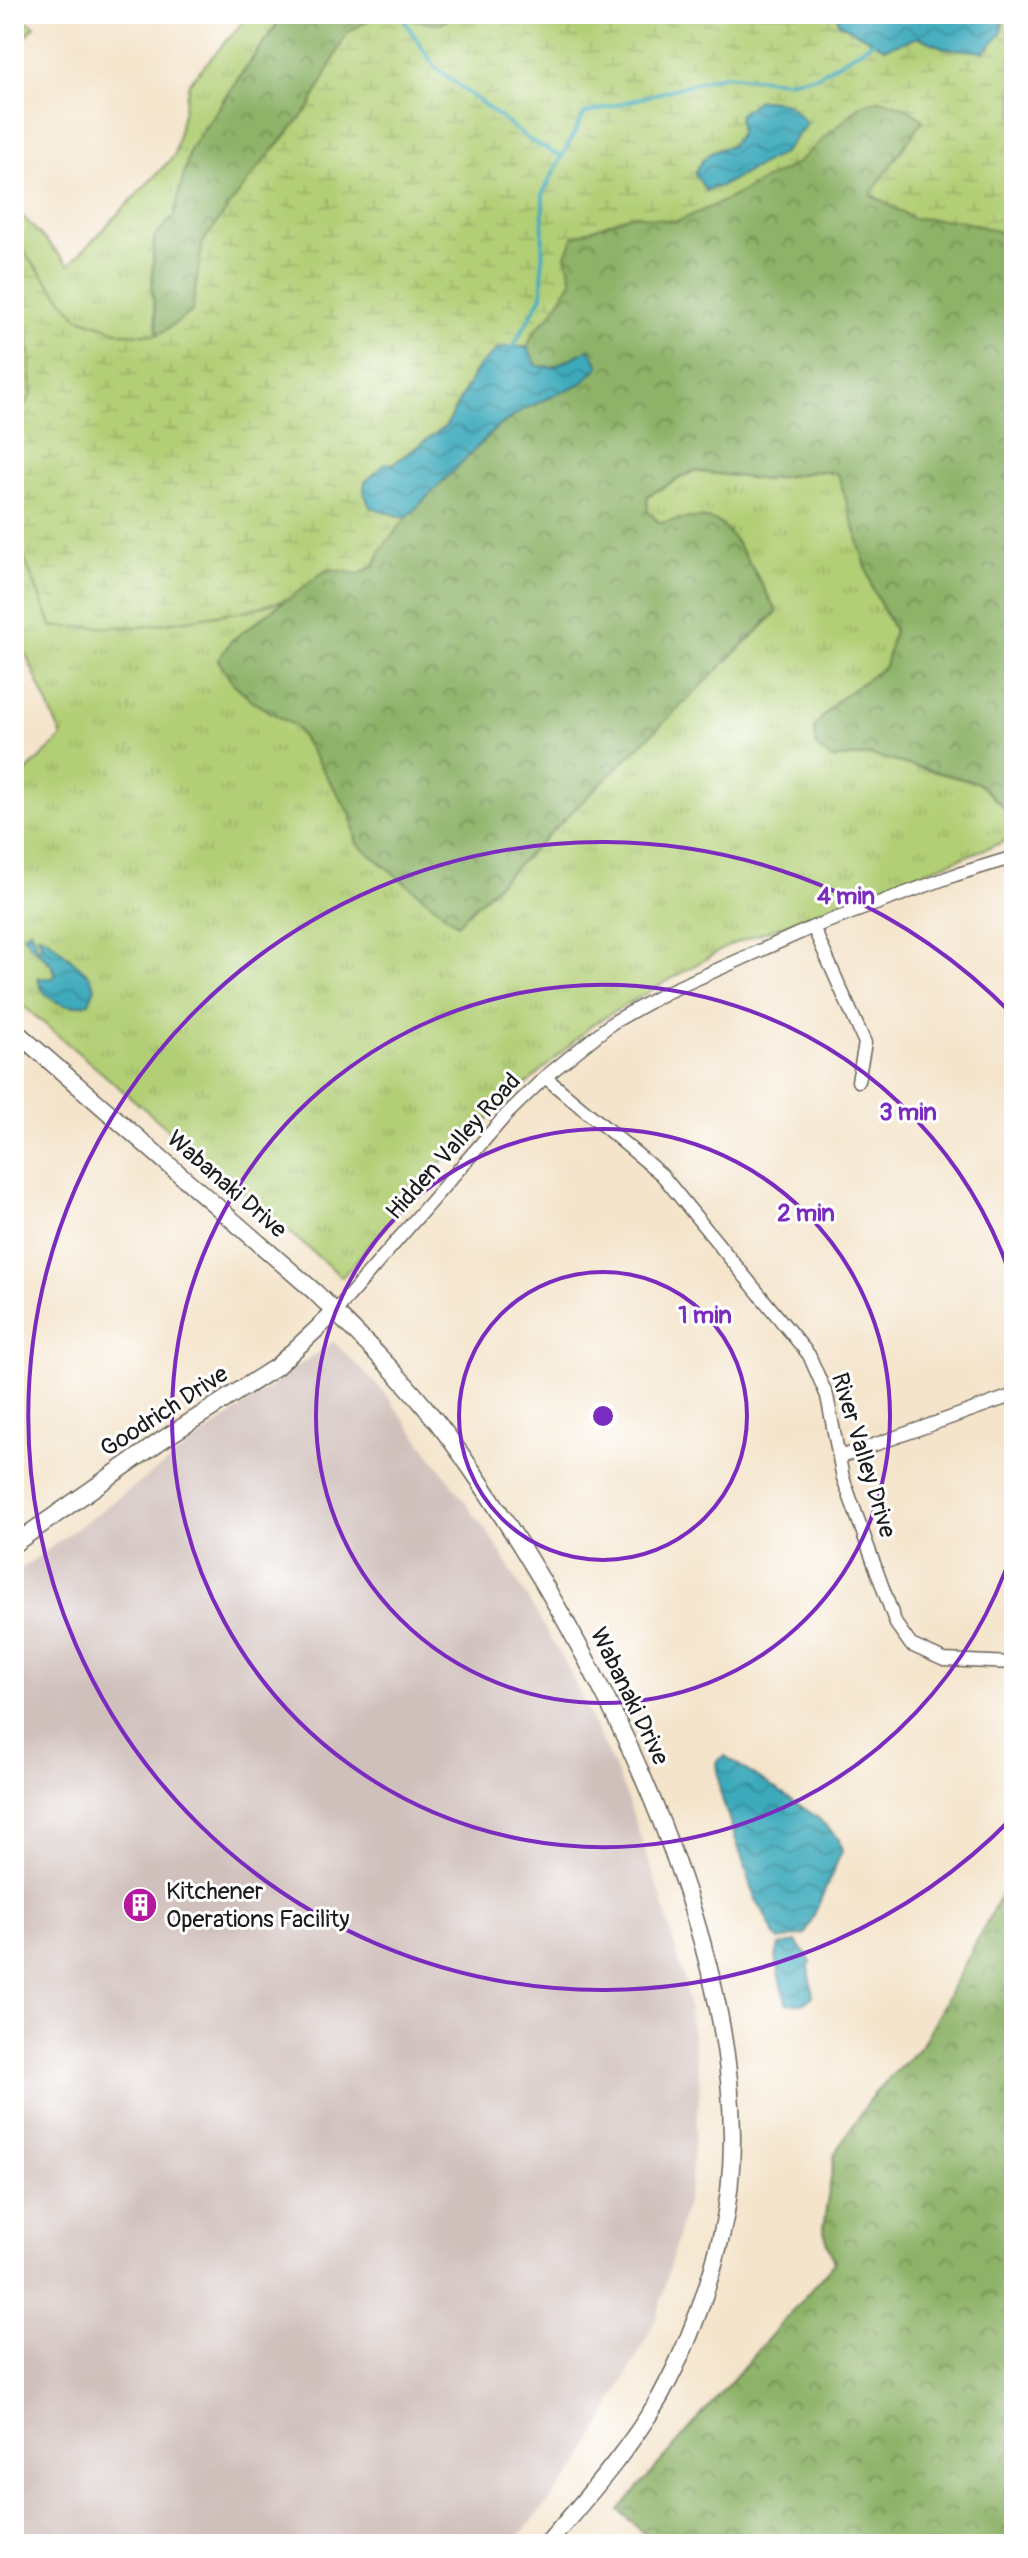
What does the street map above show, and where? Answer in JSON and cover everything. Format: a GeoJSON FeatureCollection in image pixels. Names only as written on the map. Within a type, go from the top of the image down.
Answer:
{"type":"FeatureCollection","features":[{"type":"Feature","properties":{"kind":"street","name":"Hidden Valley Road"},"geometry":{"type":"LineString","coordinates":[[335,1312],[474,1150],[545,1077],[612,1023],[665,993],[813,927],[955,875],[1014,857]]}},
{"type":"Feature","properties":{"kind":"street"},"geometry":{"type":"LineString","coordinates":[[813,927],[865,1043],[858,1081]]}},
{"type":"Feature","properties":{"kind":"street","name":"Wabanaki Drive"},"geometry":{"type":"LineString","coordinates":[[14,1030],[335,1312],[424,1406],[488,1494],[579,1643],[645,1782],[685,1890],[718,2007],[728,2076],[731,2135],[729,2186],[722,2236],[701,2306],[660,2396],[619,2457],[547,2544]]}},
{"type":"Feature","properties":{"kind":"street","name":"River Valley Drive"},"geometry":{"type":"LineString","coordinates":[[545,1077],[662,1175],[809,1355],[827,1396],[843,1478],[896,1624],[911,1645],[944,1660],[1014,1663]]}},
{"type":"Feature","properties":{"kind":"street","name":"Goodrich Drive"},"geometry":{"type":"LineString","coordinates":[[14,1544],[162,1440],[276,1367],[335,1312]]}},
{"type":"Feature","properties":{"kind":"street"},"geometry":{"type":"LineString","coordinates":[[840,1457],[1014,1395]]}},
{"type":"Feature","properties":{"kind":"shaded area"},"geometry":{"type":"Polygon","coordinates":[[[333,1341],[385,1393],[495,1543],[567,1666],[625,1792],[661,1897],[685,1983],[700,2084],[690,2187],[656,2320],[579,2466],[512,2544],[14,2544],[14,1574],[333,1341]]]}},
{"type":"Feature","properties":{"kind":"green space"},"geometry":{"type":"Polygon","coordinates":[[[14,14],[35,26],[14,51],[14,14]]]}},
{"type":"Feature","properties":{"kind":"green space"},"geometry":{"type":"Polygon","coordinates":[[[250,14],[284,14],[222,101],[180,194],[174,216],[154,238],[152,289],[158,335],[122,333],[77,317],[28,258],[14,230],[14,207],[69,265],[174,156],[189,83],[250,14]]]}},
{"type":"Feature","properties":{"kind":"green space"},"geometry":{"type":"Polygon","coordinates":[[[284,14],[380,14],[347,33],[310,107],[255,172],[203,242],[192,312],[158,335],[152,289],[154,238],[174,216],[190,149],[284,14]]]}},
{"type":"Feature","properties":{"kind":"green space"},"geometry":{"type":"Polygon","coordinates":[[[380,14],[437,24],[462,14],[837,14],[839,23],[885,48],[919,37],[944,48],[1001,34],[1004,14],[1014,14],[1014,236],[959,220],[912,218],[871,194],[923,120],[907,108],[881,99],[862,104],[797,163],[728,199],[676,222],[633,214],[574,236],[566,255],[572,281],[551,314],[534,331],[527,347],[500,347],[477,368],[446,426],[392,464],[384,512],[406,518],[382,548],[374,565],[359,574],[331,569],[289,599],[243,611],[141,627],[52,627],[14,532],[14,421],[32,394],[29,337],[14,316],[14,230],[28,258],[77,317],[122,333],[158,335],[192,312],[203,242],[255,172],[310,107],[347,33],[380,14]],[[740,133],[731,146],[715,150],[723,185],[749,169],[740,133]]]}},
{"type":"Feature","properties":{"kind":"green space"},"geometry":{"type":"Polygon","coordinates":[[[386,14],[462,14],[437,24],[386,14]]]}},
{"type":"Feature","properties":{"kind":"green space"},"geometry":{"type":"Polygon","coordinates":[[[881,99],[907,108],[923,120],[871,195],[912,218],[959,220],[1014,236],[1014,817],[978,783],[870,755],[832,759],[817,748],[814,727],[837,701],[885,666],[894,630],[873,590],[838,474],[818,471],[765,480],[693,471],[647,496],[648,512],[660,523],[703,518],[724,527],[741,549],[777,612],[457,924],[357,844],[351,815],[295,726],[255,703],[232,682],[218,660],[231,641],[320,574],[331,569],[359,574],[374,566],[382,548],[406,518],[496,428],[524,409],[582,383],[590,349],[553,367],[537,366],[527,347],[534,331],[551,314],[572,281],[566,255],[574,236],[633,214],[676,222],[836,126],[863,104],[881,99]]]}},
{"type":"Feature","properties":{"kind":"green space"},"geometry":{"type":"Polygon","coordinates":[[[14,316],[29,337],[32,394],[14,421],[14,316]]]}},
{"type":"Feature","properties":{"kind":"green space"},"geometry":{"type":"Polygon","coordinates":[[[693,471],[765,480],[818,471],[839,474],[873,590],[894,630],[886,666],[837,701],[832,759],[870,755],[978,783],[1014,817],[1014,838],[730,945],[593,1024],[445,1158],[342,1277],[14,998],[14,783],[62,737],[14,627],[14,532],[52,627],[243,611],[289,599],[231,641],[255,703],[295,726],[351,815],[357,844],[777,612],[741,549],[724,527],[703,518],[660,523],[648,512],[647,496],[693,471]],[[30,930],[28,943],[53,966],[56,973],[54,978],[75,1007],[39,936],[42,949],[39,949],[30,930]]]}},
{"type":"Feature","properties":{"kind":"green space"},"geometry":{"type":"Polygon","coordinates":[[[1014,1870],[1012,2544],[655,2544],[619,2510],[834,2263],[823,2228],[835,2153],[873,2095],[922,2045],[1014,1870]]]}},
{"type":"Feature","properties":{"kind":"water"},"geometry":{"type":"Polygon","coordinates":[[[837,14],[1004,14],[1001,34],[984,52],[944,48],[919,37],[885,48],[839,23],[837,14]]]}},
{"type":"Feature","properties":{"kind":"water"},"geometry":{"type":"Polygon","coordinates":[[[758,100],[786,104],[807,124],[783,153],[706,191],[695,174],[698,167],[708,154],[731,146],[740,133],[739,115],[758,100]]]}},
{"type":"Feature","properties":{"kind":"water"},"geometry":{"type":"Polygon","coordinates":[[[501,347],[527,347],[537,366],[553,367],[590,349],[599,366],[582,383],[524,409],[496,428],[406,518],[370,507],[364,492],[365,482],[386,463],[393,464],[446,426],[477,368],[501,347]]]}},
{"type":"Feature","properties":{"kind":"water"},"geometry":{"type":"Polygon","coordinates":[[[30,930],[39,949],[42,945],[38,935],[47,938],[90,976],[95,988],[89,1003],[65,1004],[45,993],[38,978],[53,978],[56,973],[23,934],[30,930]]]}},
{"type":"Feature","properties":{"kind":"water"},"geometry":{"type":"Polygon","coordinates":[[[725,1756],[817,1817],[839,1839],[842,1851],[805,1935],[779,1940],[756,1900],[720,1792],[717,1761],[725,1756]]]}},
{"type":"Feature","properties":{"kind":"water"},"geometry":{"type":"Polygon","coordinates":[[[796,1942],[811,1962],[813,1996],[803,2004],[786,2003],[776,1958],[779,1945],[796,1942]]]}},
{"type":"Feature","properties":{"kind":"waterway"},"geometry":{"type":"LineString","coordinates":[[400,14],[435,67],[529,140],[562,157]]}},
{"type":"Feature","properties":{"kind":"waterway"},"geometry":{"type":"LineString","coordinates":[[999,15],[1014,18]]}},
{"type":"Feature","properties":{"kind":"waterway"},"geometry":{"type":"LineString","coordinates":[[513,347],[542,296],[543,193],[584,114],[724,75],[786,81],[817,76],[875,41]]}},
{"type":"Feature","properties":{"kind":"place","name":"Kitchener Operations Facility"},"geometry":{"type":"Point","coordinates":[140,1905]}}]}
